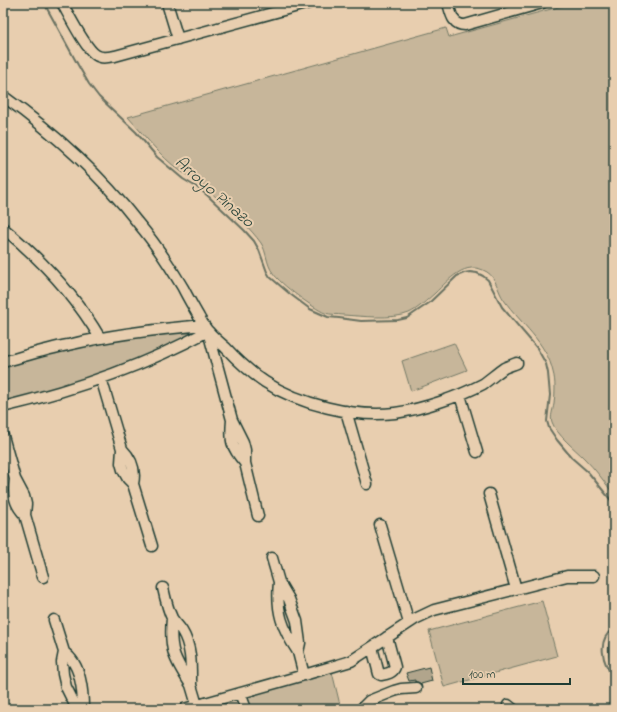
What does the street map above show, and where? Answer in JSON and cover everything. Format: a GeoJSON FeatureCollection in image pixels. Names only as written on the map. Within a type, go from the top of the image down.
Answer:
{"type":"FeatureCollection","features":[{"type":"Feature","properties":{"kind":"street"},"geometry":{"type":"LineString","coordinates":[[62,3],[89,48],[96,55],[106,58],[178,39],[279,7],[308,3]]}},
{"type":"Feature","properties":{"kind":"street"},"geometry":{"type":"LineString","coordinates":[[168,3],[178,39]]}},
{"type":"Feature","properties":{"kind":"street"},"geometry":{"type":"LineString","coordinates":[[448,3],[454,21],[461,25],[465,25],[542,3]]}},
{"type":"Feature","properties":{"kind":"street"},"geometry":{"type":"LineString","coordinates":[[3,96],[73,153],[108,187],[140,224],[167,263],[206,328],[242,365],[266,383],[320,406],[346,411],[395,413],[426,406],[460,395],[483,383],[506,367],[516,363]]}},
{"type":"Feature","properties":{"kind":"street"},"geometry":{"type":"LineString","coordinates":[[3,228],[41,261],[58,280],[78,304],[100,338]]}},
{"type":"Feature","properties":{"kind":"street"},"geometry":{"type":"LineString","coordinates":[[3,362],[100,338],[158,329],[206,328]]}},
{"type":"Feature","properties":{"kind":"street"},"geometry":{"type":"LineString","coordinates":[[3,407],[101,378],[163,354],[181,346],[206,328]]}},
{"type":"Feature","properties":{"kind":"street"},"geometry":{"type":"LineString","coordinates":[[206,328],[232,420],[244,442],[245,463],[258,516]]}},
{"type":"Feature","properties":{"kind":"street"},"geometry":{"type":"LineString","coordinates":[[101,378],[122,449],[121,463],[123,470],[133,484],[152,546]]}},
{"type":"Feature","properties":{"kind":"street"},"geometry":{"type":"LineString","coordinates":[[460,395],[477,452]]}},
{"type":"Feature","properties":{"kind":"street"},"geometry":{"type":"LineString","coordinates":[[346,411],[367,484]]}},
{"type":"Feature","properties":{"kind":"street"},"geometry":{"type":"LineString","coordinates":[[3,436],[15,479],[15,497],[18,506],[25,515],[43,577]]}},
{"type":"Feature","properties":{"kind":"street"},"geometry":{"type":"LineString","coordinates":[[489,494],[516,589]]}},
{"type":"Feature","properties":{"kind":"street"},"geometry":{"type":"LineString","coordinates":[[380,525],[409,623]]}},
{"type":"Feature","properties":{"kind":"street"},"geometry":{"type":"LineString","coordinates":[[272,558],[279,582],[289,599],[297,621],[300,642],[298,652]]}},
{"type":"Feature","properties":{"kind":"street"},"geometry":{"type":"LineString","coordinates":[[184,709],[351,661],[415,619],[434,610],[567,576],[594,576]]}},
{"type":"Feature","properties":{"kind":"street"},"geometry":{"type":"LineString","coordinates":[[279,582],[279,609],[282,622],[286,633],[298,652],[304,675]]}},
{"type":"Feature","properties":{"kind":"street"},"geometry":{"type":"LineString","coordinates":[[162,588],[172,618],[171,641],[173,652],[177,663],[191,685],[197,705]]}},
{"type":"Feature","properties":{"kind":"street"},"geometry":{"type":"LineString","coordinates":[[172,618],[182,630],[190,652],[192,663],[191,685]]}},
{"type":"Feature","properties":{"kind":"street"},"geometry":{"type":"LineString","coordinates":[[54,620],[64,652],[72,660],[77,671],[82,690],[83,709]]}},
{"type":"Feature","properties":{"kind":"street"},"geometry":{"type":"LineString","coordinates":[[372,647],[379,674],[381,675],[392,672],[395,667],[387,637]]}},
{"type":"Feature","properties":{"kind":"street"},"geometry":{"type":"LineString","coordinates":[[64,652],[62,662],[63,674],[66,687],[77,709]]}},
{"type":"Feature","properties":{"kind":"street"},"geometry":{"type":"LineString","coordinates":[[361,709],[369,701],[394,691],[416,688]]}},
{"type":"Feature","properties":{"kind":"street"},"geometry":{"type":"LineString","coordinates":[[240,693],[246,709]]}},
{"type":"Feature","properties":{"kind":"shaded area"},"geometry":{"type":"Polygon","coordinates":[[[573,3],[614,3],[614,495],[592,467],[554,427],[551,418],[554,404],[555,384],[550,362],[539,343],[510,309],[490,274],[479,269],[472,268],[458,273],[419,307],[402,315],[376,317],[325,313],[297,295],[282,283],[269,266],[261,243],[248,227],[211,192],[179,170],[165,158],[128,117],[446,28],[449,37],[573,3]]]}},
{"type":"Feature","properties":{"kind":"shaded area"},"geometry":{"type":"Polygon","coordinates":[[[166,333],[198,333],[171,346],[103,374],[3,403],[3,367],[92,343],[166,333]]]}},
{"type":"Feature","properties":{"kind":"shaded area"},"geometry":{"type":"Polygon","coordinates":[[[454,343],[467,370],[411,391],[402,361],[454,343]]]}},
{"type":"Feature","properties":{"kind":"shaded area"},"geometry":{"type":"Polygon","coordinates":[[[542,601],[557,656],[444,687],[429,631],[542,601]]]}},
{"type":"Feature","properties":{"kind":"shaded area"},"geometry":{"type":"Polygon","coordinates":[[[614,633],[614,670],[610,661],[608,646],[614,633]]]}},
{"type":"Feature","properties":{"kind":"shaded area"},"geometry":{"type":"Polygon","coordinates":[[[332,672],[341,709],[250,709],[247,695],[332,672]]]}},
{"type":"Feature","properties":{"kind":"building"},"geometry":{"type":"Polygon","coordinates":[[[429,667],[432,681],[421,684],[415,682],[415,680],[409,681],[406,673],[429,667]]]}},
{"type":"Feature","properties":{"kind":"waterway","name":"Arroyo Pinazo"},"geometry":{"type":"LineString","coordinates":[[44,3],[89,84],[99,97],[136,132],[157,157],[183,179],[208,196],[244,230],[254,241],[259,250],[270,277],[310,309],[328,317],[361,321],[398,320],[407,318],[429,303],[457,276],[470,272],[477,273],[488,280],[502,307],[537,348],[546,364],[550,395],[547,421],[549,428],[572,458],[588,472],[614,504]]}},
{"type":"Feature","properties":{"kind":"waterway","name":"Arroyo Pinazo"},"geometry":{"type":"LineString","coordinates":[[614,628],[608,633],[603,645],[606,665],[614,677]]}}]}
